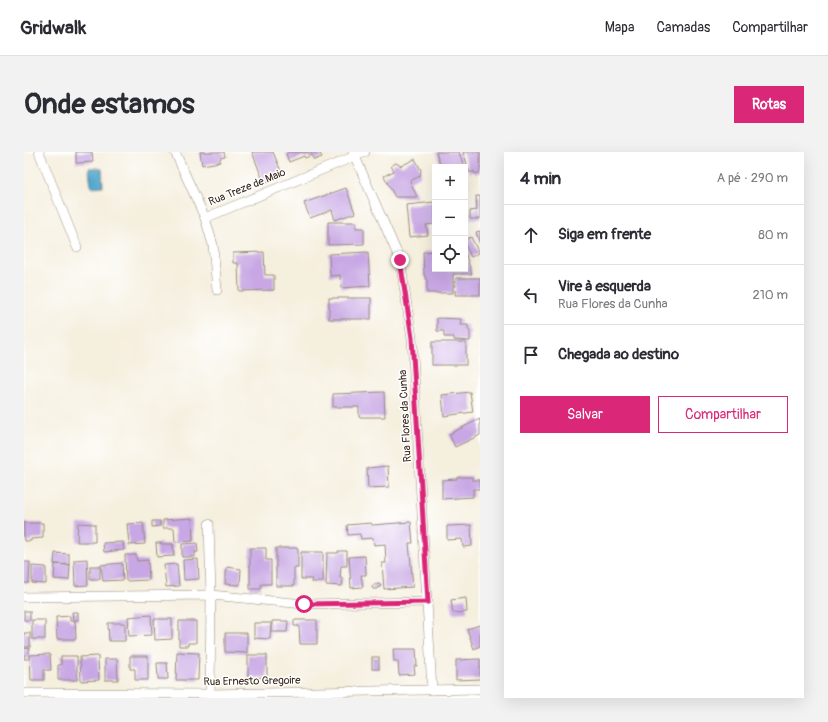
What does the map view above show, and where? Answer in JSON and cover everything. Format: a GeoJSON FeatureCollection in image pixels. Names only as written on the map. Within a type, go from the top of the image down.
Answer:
{"type":"FeatureCollection","features":[{"type":"Feature","properties":{"kind":"street"},"geometry":{"type":"LineString","coordinates":[[39,152],[76,247]]}},
{"type":"Feature","properties":{"kind":"street"},"geometry":{"type":"LineString","coordinates":[[175,152],[205,218],[213,245],[217,290]]}},
{"type":"Feature","properties":{"kind":"street","name":"Rua Treze de Maio"},"geometry":{"type":"LineString","coordinates":[[205,218],[353,154],[365,152]]}},
{"type":"Feature","properties":{"kind":"street","name":"Rua Flores da Cunha"},"geometry":{"type":"LineString","coordinates":[[353,154],[400,260],[412,338],[432,690]]}},
{"type":"Feature","properties":{"kind":"street"},"geometry":{"type":"LineString","coordinates":[[209,524],[211,595],[210,696]]}},
{"type":"Feature","properties":{"kind":"street"},"geometry":{"type":"LineString","coordinates":[[24,597],[211,595],[304,604],[428,602]]}},
{"type":"Feature","properties":{"kind":"street","name":"Rua Ernesto Gregoire"},"geometry":{"type":"LineString","coordinates":[[24,693],[210,696],[480,689]]}},
{"type":"Feature","properties":{"kind":"water"},"geometry":{"type":"Polygon","coordinates":[[[89,168],[102,168],[103,186],[91,187],[89,168]]]}},
{"type":"Feature","properties":{"kind":"building"},"geometry":{"type":"Polygon","coordinates":[[[76,152],[92,152],[93,162],[76,163],[76,152]]]}},
{"type":"Feature","properties":{"kind":"building"},"geometry":{"type":"Polygon","coordinates":[[[200,152],[224,152],[225,157],[220,158],[220,162],[202,165],[200,152]]]}},
{"type":"Feature","properties":{"kind":"building"},"geometry":{"type":"Polygon","coordinates":[[[252,152],[273,152],[283,176],[264,183],[252,152]]]}},
{"type":"Feature","properties":{"kind":"building"},"geometry":{"type":"Polygon","coordinates":[[[289,152],[308,152],[310,156],[305,158],[304,156],[289,162],[286,154],[289,152]]]}},
{"type":"Feature","properties":{"kind":"building"},"geometry":{"type":"Polygon","coordinates":[[[310,152],[319,152],[322,157],[314,160],[310,152]]]}},
{"type":"Feature","properties":{"kind":"building"},"geometry":{"type":"Polygon","coordinates":[[[436,152],[459,152],[463,164],[440,164],[436,152]]]}},
{"type":"Feature","properties":{"kind":"building"},"geometry":{"type":"Polygon","coordinates":[[[463,152],[480,152],[480,172],[475,174],[474,171],[470,173],[463,152]]]}},
{"type":"Feature","properties":{"kind":"building"},"geometry":{"type":"Polygon","coordinates":[[[415,159],[421,170],[420,176],[410,181],[417,197],[395,197],[384,176],[394,171],[391,166],[396,163],[401,166],[415,159]]]}},
{"type":"Feature","properties":{"kind":"building"},"geometry":{"type":"Polygon","coordinates":[[[346,188],[355,213],[335,220],[332,210],[310,218],[304,203],[346,188]]]}},
{"type":"Feature","properties":{"kind":"building"},"geometry":{"type":"Polygon","coordinates":[[[476,196],[480,196],[480,219],[470,219],[470,211],[477,210],[476,196]]]}},
{"type":"Feature","properties":{"kind":"building"},"geometry":{"type":"Polygon","coordinates":[[[432,202],[432,224],[426,225],[428,235],[409,237],[406,205],[432,202]]]}},
{"type":"Feature","properties":{"kind":"building"},"geometry":{"type":"Polygon","coordinates":[[[328,222],[356,222],[356,228],[364,228],[364,244],[328,245],[328,222]]]}},
{"type":"Feature","properties":{"kind":"building"},"geometry":{"type":"Polygon","coordinates":[[[480,231],[480,244],[476,232],[480,231]]]}},
{"type":"Feature","properties":{"kind":"building"},"geometry":{"type":"Polygon","coordinates":[[[471,237],[479,253],[471,257],[468,250],[468,238],[471,237]]]}},
{"type":"Feature","properties":{"kind":"building"},"geometry":{"type":"Polygon","coordinates":[[[432,251],[432,272],[468,272],[468,261],[472,274],[453,274],[453,293],[427,293],[423,252],[432,251]]]}},
{"type":"Feature","properties":{"kind":"building"},"geometry":{"type":"Polygon","coordinates":[[[264,252],[265,275],[274,275],[274,290],[239,291],[238,263],[233,263],[233,253],[264,252]]]}},
{"type":"Feature","properties":{"kind":"building"},"geometry":{"type":"Polygon","coordinates":[[[368,252],[370,286],[341,288],[340,275],[330,276],[329,254],[368,252]]]}},
{"type":"Feature","properties":{"kind":"building"},"geometry":{"type":"Polygon","coordinates":[[[456,278],[480,278],[480,295],[455,295],[456,278]]]}},
{"type":"Feature","properties":{"kind":"building"},"geometry":{"type":"Polygon","coordinates":[[[329,298],[371,298],[371,319],[329,319],[329,298]]]}},
{"type":"Feature","properties":{"kind":"building"},"geometry":{"type":"Polygon","coordinates":[[[437,318],[461,319],[460,325],[468,325],[468,330],[470,330],[470,341],[454,340],[454,337],[444,337],[444,331],[437,331],[437,318]]]}},
{"type":"Feature","properties":{"kind":"building"},"geometry":{"type":"Polygon","coordinates":[[[432,342],[466,342],[466,365],[432,365],[432,342]]]}},
{"type":"Feature","properties":{"kind":"building"},"geometry":{"type":"Polygon","coordinates":[[[384,392],[385,417],[359,417],[359,407],[333,407],[333,394],[384,392]]]}},
{"type":"Feature","properties":{"kind":"building"},"geometry":{"type":"Polygon","coordinates":[[[470,392],[473,412],[444,416],[442,395],[470,392]]]}},
{"type":"Feature","properties":{"kind":"building"},"geometry":{"type":"Polygon","coordinates":[[[480,419],[480,435],[455,447],[449,434],[480,419]]]}},
{"type":"Feature","properties":{"kind":"building"},"geometry":{"type":"Polygon","coordinates":[[[388,466],[389,487],[368,488],[367,468],[388,466]]]}},
{"type":"Feature","properties":{"kind":"building"},"geometry":{"type":"Polygon","coordinates":[[[457,477],[472,477],[472,480],[480,480],[480,489],[473,489],[473,497],[442,499],[442,480],[457,479],[457,477]]]}},
{"type":"Feature","properties":{"kind":"building"},"geometry":{"type":"Polygon","coordinates":[[[192,518],[193,541],[175,542],[174,528],[163,528],[163,520],[192,518]]]}},
{"type":"Feature","properties":{"kind":"building"},"geometry":{"type":"Polygon","coordinates":[[[152,521],[160,521],[160,526],[152,527],[152,521]]]}},
{"type":"Feature","properties":{"kind":"building"},"geometry":{"type":"Polygon","coordinates":[[[411,522],[413,543],[409,543],[413,587],[384,589],[382,563],[386,563],[385,544],[374,545],[373,538],[361,539],[360,534],[348,535],[347,525],[411,522]]]}},
{"type":"Feature","properties":{"kind":"building"},"geometry":{"type":"Polygon","coordinates":[[[24,523],[43,523],[43,538],[24,541],[24,523]]]}},
{"type":"Feature","properties":{"kind":"building"},"geometry":{"type":"Polygon","coordinates":[[[78,523],[95,524],[95,542],[77,542],[78,523]]]}},
{"type":"Feature","properties":{"kind":"building"},"geometry":{"type":"Polygon","coordinates":[[[143,523],[145,544],[129,545],[127,524],[143,523]]]}},
{"type":"Feature","properties":{"kind":"building"},"geometry":{"type":"Polygon","coordinates":[[[471,525],[472,546],[463,547],[462,539],[447,540],[447,526],[471,525]]]}},
{"type":"Feature","properties":{"kind":"building"},"geometry":{"type":"Polygon","coordinates":[[[123,542],[124,550],[104,552],[103,543],[123,542]]]}},
{"type":"Feature","properties":{"kind":"building"},"geometry":{"type":"Polygon","coordinates":[[[156,543],[173,544],[174,556],[157,557],[156,543]]]}},
{"type":"Feature","properties":{"kind":"building"},"geometry":{"type":"Polygon","coordinates":[[[197,543],[198,552],[195,552],[195,557],[182,557],[182,544],[197,543]]]}},
{"type":"Feature","properties":{"kind":"building"},"geometry":{"type":"Polygon","coordinates":[[[250,548],[266,548],[266,560],[271,560],[271,584],[261,584],[261,589],[250,589],[250,548]]]}},
{"type":"Feature","properties":{"kind":"building"},"geometry":{"type":"Polygon","coordinates":[[[276,548],[298,548],[298,568],[294,568],[294,586],[276,586],[276,548]]]}},
{"type":"Feature","properties":{"kind":"building"},"geometry":{"type":"Polygon","coordinates":[[[338,551],[347,551],[347,566],[341,566],[340,578],[343,579],[342,586],[326,585],[327,553],[338,553],[338,551]]]}},
{"type":"Feature","properties":{"kind":"building"},"geometry":{"type":"Polygon","coordinates":[[[301,552],[323,552],[323,582],[311,582],[312,579],[301,579],[301,552]]]}},
{"type":"Feature","properties":{"kind":"building"},"geometry":{"type":"Polygon","coordinates":[[[55,553],[69,554],[69,565],[54,564],[55,553]]]}},
{"type":"Feature","properties":{"kind":"building"},"geometry":{"type":"Polygon","coordinates":[[[125,555],[136,555],[137,561],[148,560],[149,580],[126,581],[125,555]]]}},
{"type":"Feature","properties":{"kind":"building"},"geometry":{"type":"Polygon","coordinates":[[[365,556],[366,575],[361,575],[363,587],[351,588],[349,557],[365,556]]]}},
{"type":"Feature","properties":{"kind":"building"},"geometry":{"type":"Polygon","coordinates":[[[87,559],[88,585],[75,586],[74,560],[87,559]]]}},
{"type":"Feature","properties":{"kind":"building"},"geometry":{"type":"Polygon","coordinates":[[[198,559],[199,579],[184,580],[183,560],[198,559]]]}},
{"type":"Feature","properties":{"kind":"building"},"geometry":{"type":"Polygon","coordinates":[[[24,562],[30,562],[29,583],[24,583],[24,562]]]}},
{"type":"Feature","properties":{"kind":"building"},"geometry":{"type":"Polygon","coordinates":[[[122,563],[123,580],[103,581],[101,565],[122,563]]]}},
{"type":"Feature","properties":{"kind":"building"},"geometry":{"type":"Polygon","coordinates":[[[55,564],[70,565],[69,580],[54,579],[55,564]]]}},
{"type":"Feature","properties":{"kind":"building"},"geometry":{"type":"Polygon","coordinates":[[[177,564],[179,586],[166,587],[164,565],[177,564]]]}},
{"type":"Feature","properties":{"kind":"building"},"geometry":{"type":"Polygon","coordinates":[[[32,566],[46,567],[46,584],[32,583],[32,566]]]}},
{"type":"Feature","properties":{"kind":"building"},"geometry":{"type":"Polygon","coordinates":[[[90,566],[100,566],[100,579],[90,579],[90,566]]]}},
{"type":"Feature","properties":{"kind":"building"},"geometry":{"type":"Polygon","coordinates":[[[227,567],[241,569],[240,585],[225,584],[227,567]]]}},
{"type":"Feature","properties":{"kind":"building"},"geometry":{"type":"Polygon","coordinates":[[[374,584],[379,584],[381,586],[373,589],[372,587],[374,584]]]}},
{"type":"Feature","properties":{"kind":"building"},"geometry":{"type":"Polygon","coordinates":[[[466,598],[467,612],[453,613],[451,600],[466,598]]]}},
{"type":"Feature","properties":{"kind":"building"},"geometry":{"type":"Polygon","coordinates":[[[24,611],[30,611],[30,620],[24,620],[24,611]]]}},
{"type":"Feature","properties":{"kind":"building"},"geometry":{"type":"Polygon","coordinates":[[[72,612],[78,612],[78,620],[73,620],[72,612]]]}},
{"type":"Feature","properties":{"kind":"building"},"geometry":{"type":"Polygon","coordinates":[[[151,615],[152,635],[129,636],[128,617],[151,615]]]}},
{"type":"Feature","properties":{"kind":"building"},"geometry":{"type":"Polygon","coordinates":[[[70,616],[70,621],[75,621],[76,639],[57,639],[56,617],[70,616]]]}},
{"type":"Feature","properties":{"kind":"building"},"geometry":{"type":"Polygon","coordinates":[[[154,619],[172,619],[172,639],[155,640],[154,619]]]}},
{"type":"Feature","properties":{"kind":"building"},"geometry":{"type":"Polygon","coordinates":[[[32,620],[45,620],[45,639],[32,639],[32,620]]]}},
{"type":"Feature","properties":{"kind":"building"},"geometry":{"type":"Polygon","coordinates":[[[294,620],[317,620],[317,644],[300,644],[299,626],[294,626],[294,620]]]}},
{"type":"Feature","properties":{"kind":"building"},"geometry":{"type":"Polygon","coordinates":[[[179,621],[196,621],[196,643],[188,643],[188,646],[179,646],[179,621]]]}},
{"type":"Feature","properties":{"kind":"building"},"geometry":{"type":"Polygon","coordinates":[[[272,621],[288,621],[287,632],[272,632],[272,621]]]}},
{"type":"Feature","properties":{"kind":"building"},"geometry":{"type":"Polygon","coordinates":[[[108,623],[125,623],[125,641],[109,641],[108,623]]]}},
{"type":"Feature","properties":{"kind":"building"},"geometry":{"type":"Polygon","coordinates":[[[254,623],[271,623],[270,639],[254,638],[254,623]]]}},
{"type":"Feature","properties":{"kind":"building"},"geometry":{"type":"Polygon","coordinates":[[[480,625],[480,646],[474,649],[467,629],[480,625]]]}},
{"type":"Feature","properties":{"kind":"building"},"geometry":{"type":"Polygon","coordinates":[[[24,633],[30,633],[30,647],[24,647],[24,633]]]}},
{"type":"Feature","properties":{"kind":"building"},"geometry":{"type":"Polygon","coordinates":[[[225,633],[247,633],[247,653],[225,652],[225,633]]]}},
{"type":"Feature","properties":{"kind":"building"},"geometry":{"type":"Polygon","coordinates":[[[29,648],[29,659],[24,659],[24,649],[29,648]]]}},
{"type":"Feature","properties":{"kind":"building"},"geometry":{"type":"Polygon","coordinates":[[[393,649],[416,649],[417,666],[414,666],[415,674],[399,675],[398,661],[394,661],[393,649]]]}},
{"type":"Feature","properties":{"kind":"building"},"geometry":{"type":"Polygon","coordinates":[[[177,652],[199,653],[198,680],[176,680],[177,652]]]}},
{"type":"Feature","properties":{"kind":"building"},"geometry":{"type":"Polygon","coordinates":[[[50,654],[51,670],[44,670],[44,680],[31,680],[30,655],[50,654]]]}},
{"type":"Feature","properties":{"kind":"building"},"geometry":{"type":"Polygon","coordinates":[[[248,655],[267,655],[267,677],[248,678],[248,655]]]}},
{"type":"Feature","properties":{"kind":"building"},"geometry":{"type":"Polygon","coordinates":[[[61,656],[77,656],[77,680],[58,680],[58,665],[61,665],[61,656]]]}},
{"type":"Feature","properties":{"kind":"building"},"geometry":{"type":"Polygon","coordinates":[[[98,656],[99,680],[81,681],[80,657],[98,656]]]}},
{"type":"Feature","properties":{"kind":"building"},"geometry":{"type":"Polygon","coordinates":[[[130,656],[148,656],[148,680],[135,680],[135,669],[130,669],[130,656]]]}},
{"type":"Feature","properties":{"kind":"building"},"geometry":{"type":"Polygon","coordinates":[[[372,657],[379,657],[379,669],[372,669],[372,657]]]}},
{"type":"Feature","properties":{"kind":"building"},"geometry":{"type":"Polygon","coordinates":[[[105,659],[117,659],[118,680],[105,680],[105,659]]]}},
{"type":"Feature","properties":{"kind":"building"},"geometry":{"type":"Polygon","coordinates":[[[480,659],[480,679],[456,680],[456,660],[480,659]]]}},
{"type":"Feature","properties":{"kind":"building"},"geometry":{"type":"Polygon","coordinates":[[[157,663],[167,663],[168,679],[158,679],[157,663]]]}},
{"type":"Feature","properties":{"kind":"route"},"geometry":{"type":"LineString","coordinates":[[304,604],[428,602],[412,338],[400,260]]}}]}
